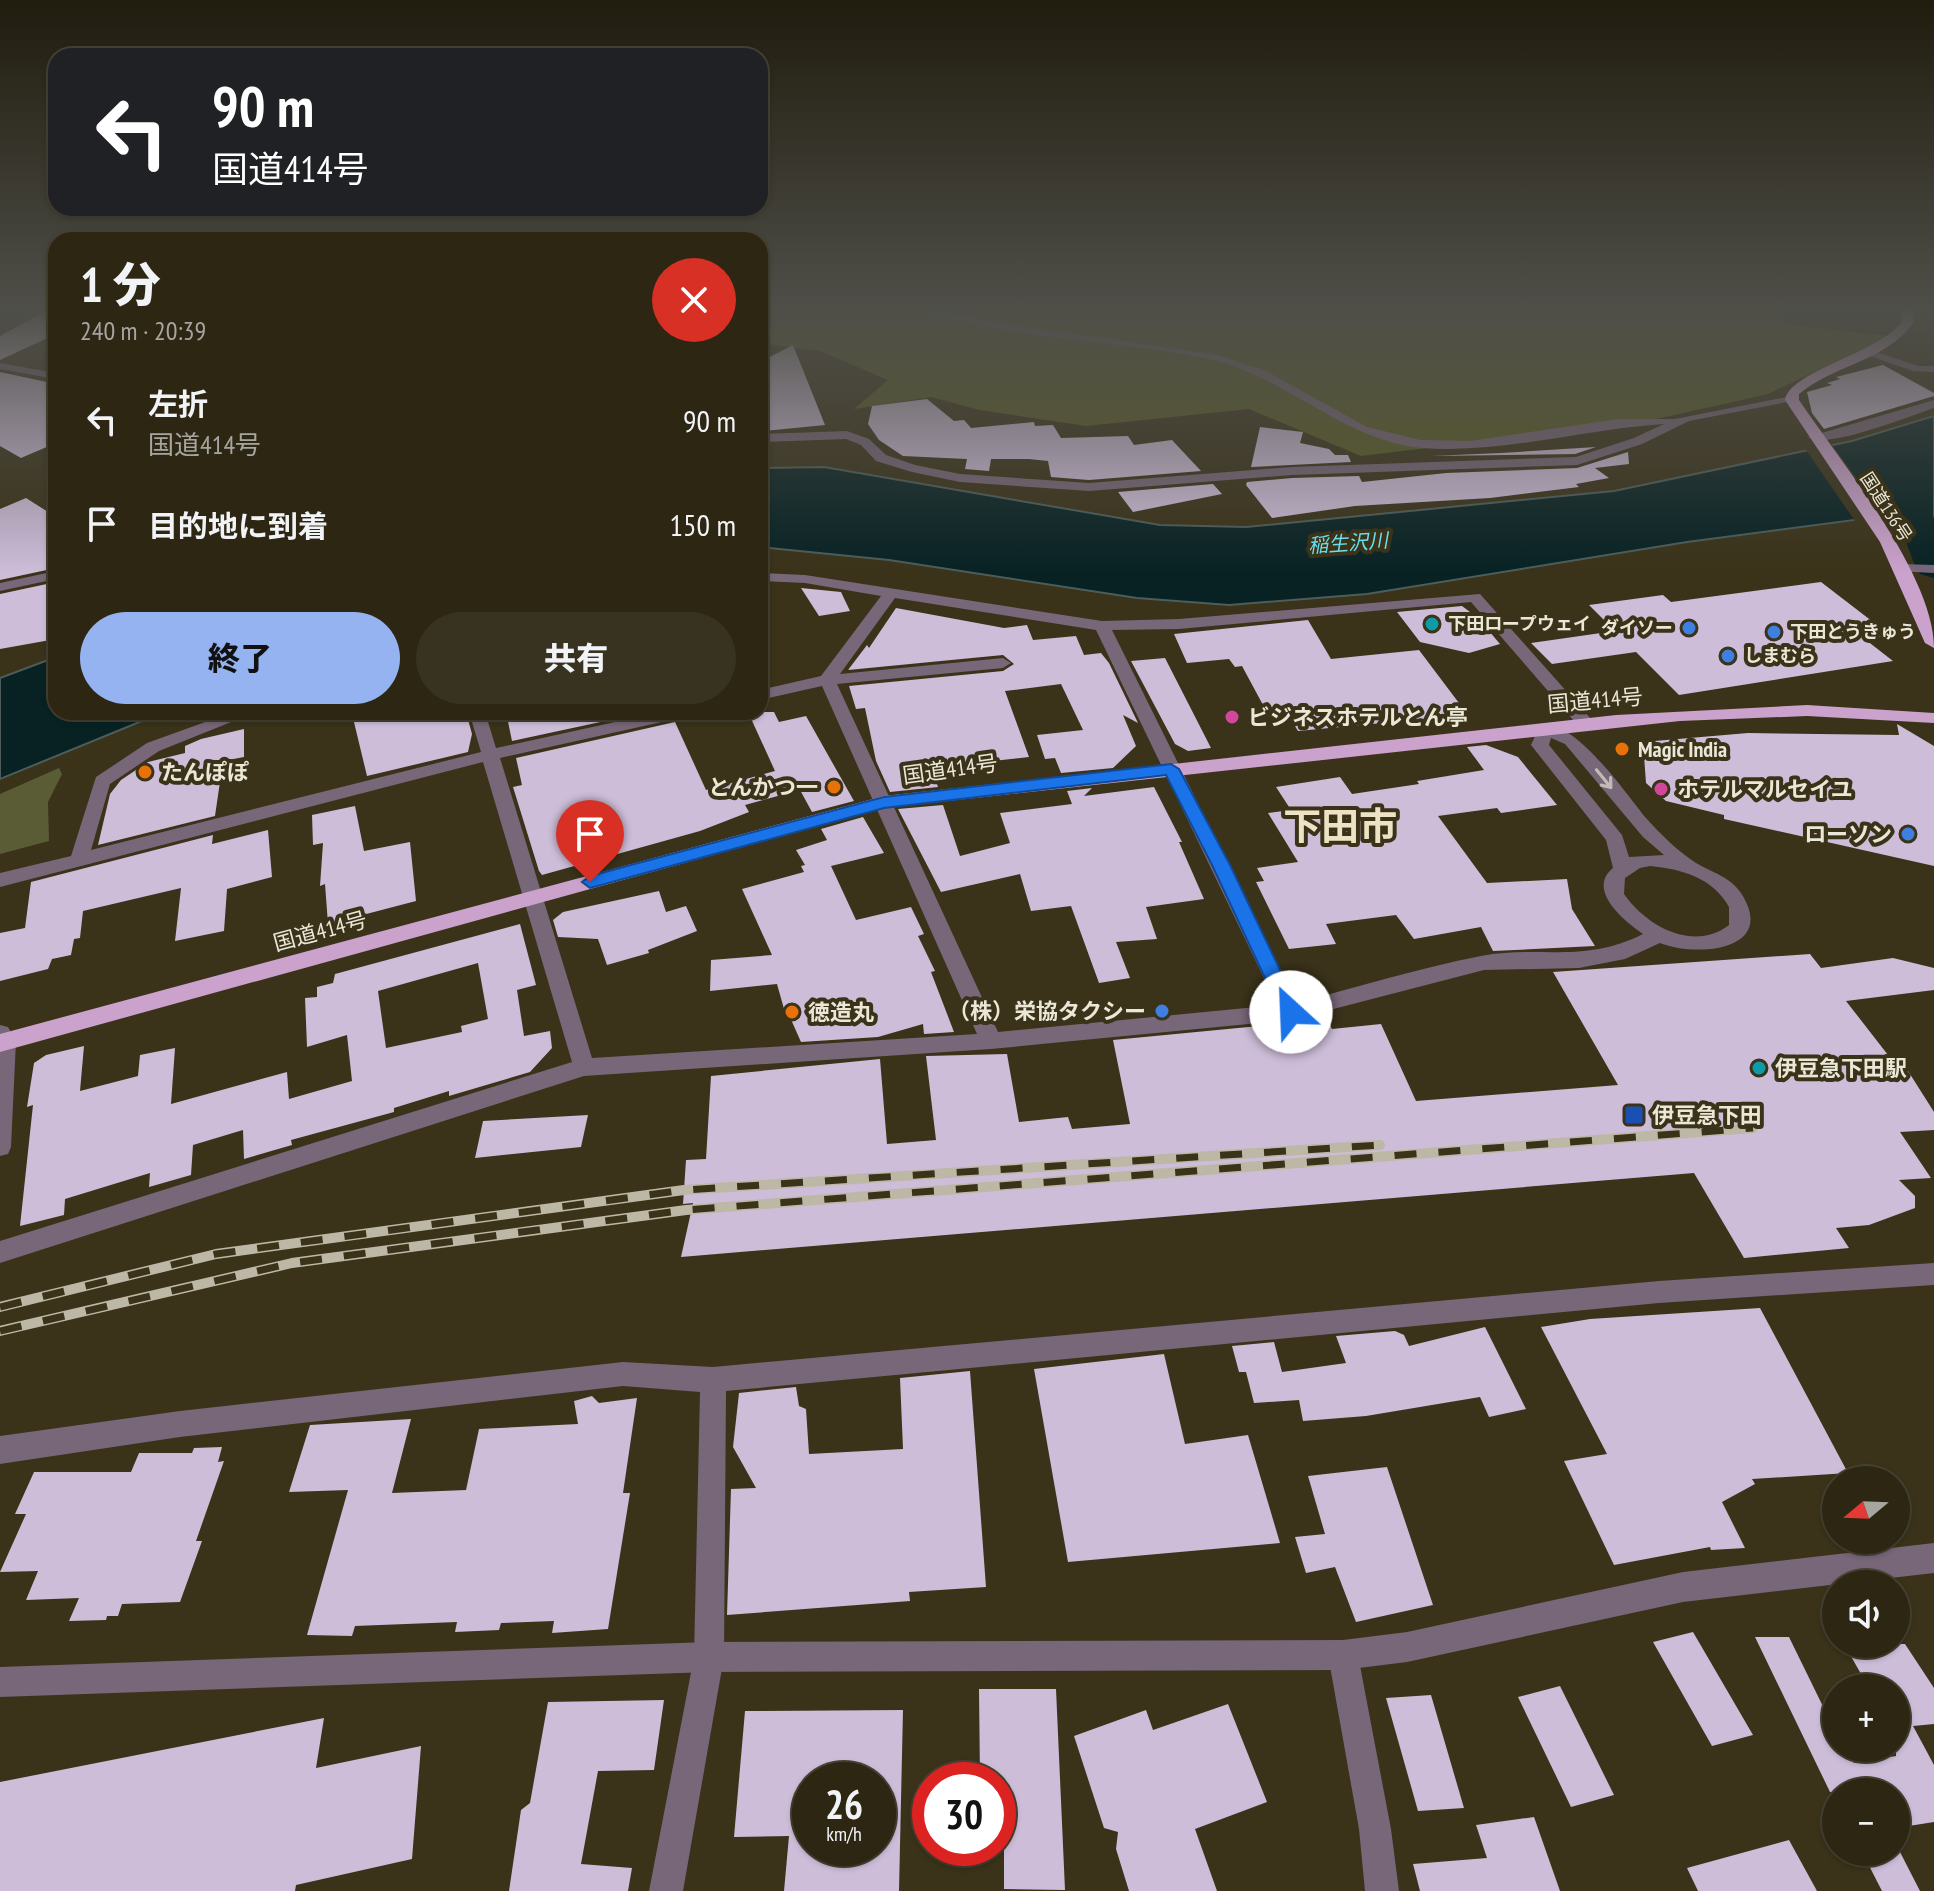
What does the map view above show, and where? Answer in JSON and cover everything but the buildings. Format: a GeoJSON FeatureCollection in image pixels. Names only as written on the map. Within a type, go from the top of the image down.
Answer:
{"type":"FeatureCollection","features":[{"type":"Feature","properties":{"kind":"highway","name":"国道136号"},"geometry":{"type":"LineString","coordinates":[[1792,400],[1816,439],[1909,568],[1934,643]]}},
{"type":"Feature","properties":{"kind":"highway","name":"国道414号"},"geometry":{"type":"LineString","coordinates":[[2,1039],[884,802],[1586,724],[1764,711],[1934,718]]}},
{"type":"Feature","properties":{"kind":"street"},"geometry":{"type":"LineString","coordinates":[[1303,396],[1363,430],[1420,444],[1470,445],[1618,423],[1686,418],[1792,400]]}},
{"type":"Feature","properties":{"kind":"street"},"geometry":{"type":"LineString","coordinates":[[1816,439],[1934,404]]}},
{"type":"Feature","properties":{"kind":"street"},"geometry":{"type":"LineString","coordinates":[[768,438],[847,435],[865,442],[881,458],[912,468],[960,478],[1089,487],[1292,471],[1577,461],[1638,441],[1686,418]]}},
{"type":"Feature","properties":{"kind":"street"},"geometry":{"type":"LineString","coordinates":[[1909,568],[1934,569]]}},
{"type":"Feature","properties":{"kind":"street"},"geometry":{"type":"LineString","coordinates":[[0,587],[48,577]]}},
{"type":"Feature","properties":{"kind":"street"},"geometry":{"type":"LineString","coordinates":[[768,577],[805,579],[1102,626],[1179,624],[1475,597],[1586,724]]}},
{"type":"Feature","properties":{"kind":"street"},"geometry":{"type":"LineString","coordinates":[[827,680],[890,594]]}},
{"type":"Feature","properties":{"kind":"street"},"geometry":{"type":"LineString","coordinates":[[1102,626],[1291,1012]]}},
{"type":"Feature","properties":{"kind":"street"},"geometry":{"type":"LineString","coordinates":[[768,693],[827,680],[1003,663]]}},
{"type":"Feature","properties":{"kind":"street"},"geometry":{"type":"LineString","coordinates":[[827,680],[991,1041]]}},
{"type":"Feature","properties":{"kind":"street"},"geometry":{"type":"LineString","coordinates":[[79,860],[102,781],[153,747],[226,720]]}},
{"type":"Feature","properties":{"kind":"street"},"geometry":{"type":"LineString","coordinates":[[479,720],[584,1067]]}},
{"type":"Feature","properties":{"kind":"street"},"geometry":{"type":"LineString","coordinates":[[0,880],[490,755],[648,720]]}},
{"type":"Feature","properties":{"kind":"street"},"geometry":{"type":"LineString","coordinates":[[1623,868],[1615,839],[1540,745],[1546,729],[1571,740],[1649,833],[1688,865],[1718,881],[1734,896],[1741,912],[1739,927],[1727,938],[1708,943],[1684,943],[1658,935],[1629,917],[1619,906],[1613,885],[1623,868],[1650,860],[1688,865]]}},
{"type":"Feature","properties":{"kind":"street"},"geometry":{"type":"LineString","coordinates":[[0,1252],[584,1067],[991,1041],[1291,1012],[1484,963],[1579,961],[1625,952],[1658,935]]}},
{"type":"Feature","properties":{"kind":"street"},"geometry":{"type":"LineString","coordinates":[[0,1147],[2,1039]]}},
{"type":"Feature","properties":{"kind":"street"},"geometry":{"type":"LineString","coordinates":[[0,1450],[180,1424],[623,1374],[713,1380],[1659,1292],[1934,1274]]}},
{"type":"Feature","properties":{"kind":"street"},"geometry":{"type":"LineString","coordinates":[[666,1891],[709,1657],[713,1380]]}},
{"type":"Feature","properties":{"kind":"street"},"geometry":{"type":"LineString","coordinates":[[0,1682],[709,1657],[1343,1655],[1407,1647],[1683,1587],[1934,1558]]}},
{"type":"Feature","properties":{"kind":"street"},"geometry":{"type":"LineString","coordinates":[[1343,1655],[1375,1829],[1382,1891]]}},
{"type":"Feature","properties":{"kind":"green space"},"geometry":{"type":"Polygon","coordinates":[[[59,768],[62,774],[48,802],[49,841],[0,854],[0,794],[59,768]]]}},
{"type":"Feature","properties":{"kind":"shaded area"},"geometry":{"type":"Polygon","coordinates":[[[869,396],[1758,396],[1643,422],[1361,456],[1249,409],[1086,426],[980,410],[931,397],[854,409],[869,396]]]}},
{"type":"Feature","properties":{"kind":"water","name":"稲生沢川"},"geometry":{"type":"Polygon","coordinates":[[[1934,416],[1934,558],[1915,555],[1899,514],[1687,542],[1367,594],[1229,605],[1137,598],[889,560],[768,548],[768,468],[824,467],[1160,525],[1246,527],[1614,491],[1852,441],[1934,416]]]}},
{"type":"Feature","properties":{"kind":"water"},"geometry":{"type":"Polygon","coordinates":[[[48,660],[48,720],[144,720],[0,779],[0,678],[48,660]]]}},
{"type":"Feature","properties":{"kind":"pier"},"geometry":{"type":"Polygon","coordinates":[[[1830,442],[1887,520],[1857,524],[1804,447],[1830,442]]]}},
{"type":"Feature","properties":{"kind":"waterway"},"geometry":{"type":"LineString","coordinates":[[1904,488],[1934,566]]}},
{"type":"Feature","properties":{"kind":"railway"},"geometry":{"type":"LineString","coordinates":[[0,1331],[292,1263],[686,1210],[1753,1128]]}},
{"type":"Feature","properties":{"kind":"railway"},"geometry":{"type":"LineString","coordinates":[[0,1307],[216,1254],[684,1190],[1380,1145]]}},
{"type":"Feature","properties":{"kind":"place","name":"下田ロープウェイ"},"geometry":{"type":"Point","coordinates":[1432,624]}},
{"type":"Feature","properties":{"kind":"place","name":"ダイソー"},"geometry":{"type":"Point","coordinates":[1689,628]}},
{"type":"Feature","properties":{"kind":"place","name":"下田とうきゅう"},"geometry":{"type":"Point","coordinates":[1774,632]}},
{"type":"Feature","properties":{"kind":"place","name":"しまむら"},"geometry":{"type":"Point","coordinates":[1728,656]}},
{"type":"Feature","properties":{"kind":"place","name":"ビジネスホテルとん亭"},"geometry":{"type":"Point","coordinates":[1232,717]}},
{"type":"Feature","properties":{"kind":"place","name":"Magic India"},"geometry":{"type":"Point","coordinates":[1622,749]}},
{"type":"Feature","properties":{"kind":"place","name":"たんぽぽ"},"geometry":{"type":"Point","coordinates":[145,772]}},
{"type":"Feature","properties":{"kind":"place","name":"とんかつ一"},"geometry":{"type":"Point","coordinates":[834,787]}},
{"type":"Feature","properties":{"kind":"place","name":"ホテルマルセイユ"},"geometry":{"type":"Point","coordinates":[1661,789]}},
{"type":"Feature","properties":{"kind":"place","name":"ローソン"},"geometry":{"type":"Point","coordinates":[1908,834]}},
{"type":"Feature","properties":{"kind":"place","name":"（株）栄協タクシー"},"geometry":{"type":"Point","coordinates":[1162,1011]}},
{"type":"Feature","properties":{"kind":"place","name":"徳造丸"},"geometry":{"type":"Point","coordinates":[792,1012]}},
{"type":"Feature","properties":{"kind":"place","name":"伊豆急下田駅"},"geometry":{"type":"Point","coordinates":[1759,1068]}},
{"type":"Feature","properties":{"kind":"place","name":"伊豆急下田"},"geometry":{"type":"Point","coordinates":[1634,1115]}},
{"type":"Feature","properties":{"kind":"district","name":"下田市"},"geometry":{"type":"Point","coordinates":[1340,827]}},
{"type":"Feature","properties":{"kind":"route"},"geometry":{"type":"LineString","coordinates":[[590,882],[884,802],[1028,783],[1171,769],[1291,1012]]}}]}
